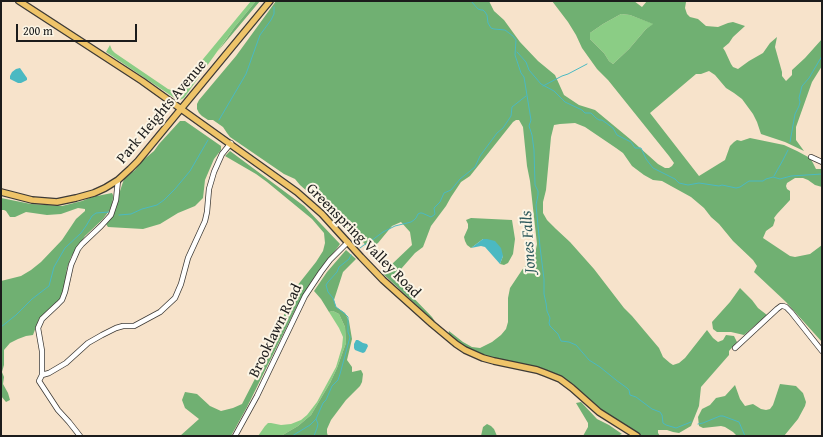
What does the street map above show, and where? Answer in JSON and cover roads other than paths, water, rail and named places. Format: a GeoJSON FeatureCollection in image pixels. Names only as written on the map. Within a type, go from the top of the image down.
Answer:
{"type":"FeatureCollection","features":[{"type":"Feature","properties":{"kind":"main road","name":"Greenspring Valley Road"},"geometry":{"type":"LineString","coordinates":[[19,1],[142,81],[297,192],[322,214],[374,271],[432,324],[465,350],[482,358],[537,370],[560,379],[599,412],[637,436]]}},
{"type":"Feature","properties":{"kind":"main road","name":"Park Heights Avenue"},"geometry":{"type":"LineString","coordinates":[[1,192],[32,200],[57,202],[94,193],[118,180],[138,161],[270,1]]}},
{"type":"Feature","properties":{"kind":"street"},"geometry":{"type":"LineString","coordinates":[[42,375],[66,363],[88,343],[116,328],[123,326],[134,326],[160,312],[175,298],[181,284],[188,258],[205,221],[209,189],[214,172],[222,154],[230,143]]}},
{"type":"Feature","properties":{"kind":"street"},"geometry":{"type":"LineString","coordinates":[[811,157],[822,162]]}},
{"type":"Feature","properties":{"kind":"street"},"geometry":{"type":"LineString","coordinates":[[80,436],[58,410],[39,381],[42,375],[42,351],[38,328],[42,319],[62,300],[71,265],[78,249],[111,215],[116,200],[118,180]]}},
{"type":"Feature","properties":{"kind":"street","name":"Brooklawn Road"},"geometry":{"type":"LineString","coordinates":[[235,436],[257,396],[305,296],[326,266],[348,242]]}},
{"type":"Feature","properties":{"kind":"street"},"geometry":{"type":"LineString","coordinates":[[735,348],[777,309],[783,306],[788,308],[822,351]]}},
{"type":"Feature","properties":{"kind":"water"},"geometry":{"type":"Polygon","coordinates":[[[20,68],[27,80],[18,83],[10,79],[10,76],[12,72],[20,68]]]}},
{"type":"Feature","properties":{"kind":"water"},"geometry":{"type":"Polygon","coordinates":[[[483,239],[495,241],[501,248],[503,256],[500,264],[485,247],[481,246],[471,248],[483,239]]]}},
{"type":"Feature","properties":{"kind":"water"},"geometry":{"type":"Polygon","coordinates":[[[356,340],[367,344],[368,346],[365,352],[363,353],[355,350],[354,344],[356,340]]]}},
{"type":"Feature","properties":{"kind":"waterway","name":"Jones Falls"},"geometry":{"type":"LineString","coordinates":[[471,1],[478,9],[485,12],[491,28],[505,30],[516,40],[515,55],[521,73],[524,77],[531,120],[529,126],[534,150],[535,185],[538,191],[536,205],[544,279],[544,294],[547,311],[550,318],[550,326],[558,334],[561,341],[576,345],[589,360],[627,388],[630,395],[636,397],[652,409],[660,412],[663,423],[676,428],[691,422]]}},
{"type":"Feature","properties":{"kind":"waterway"},"geometry":{"type":"LineString","coordinates":[[219,120],[246,74],[260,35],[274,14],[274,7]]}},
{"type":"Feature","properties":{"kind":"waterway"},"geometry":{"type":"LineString","coordinates":[[517,52],[541,84],[554,91],[565,102],[585,113],[591,113],[599,120],[602,120],[613,128],[617,135],[631,142],[635,148],[641,148],[646,159],[653,168],[675,179],[679,183],[688,185],[699,183],[719,186],[722,185],[736,188],[749,181],[763,181],[773,177],[780,179],[791,176],[822,174]]}},
{"type":"Feature","properties":{"kind":"waterway"},"geometry":{"type":"LineString","coordinates":[[790,142],[795,114],[800,102],[799,98],[802,86],[809,78],[822,56]]}},
{"type":"Feature","properties":{"kind":"waterway"},"geometry":{"type":"LineString","coordinates":[[543,86],[587,64]]}},
{"type":"Feature","properties":{"kind":"waterway"},"geometry":{"type":"LineString","coordinates":[[360,248],[383,232],[395,226],[411,222],[420,213],[431,217],[434,215],[434,208],[440,202],[444,193],[451,190],[460,179],[475,167],[480,156],[511,116],[512,107],[526,96]]}},
{"type":"Feature","properties":{"kind":"waterway"},"geometry":{"type":"LineString","coordinates":[[119,215],[131,214],[157,205],[164,200],[190,171],[208,140]]}},
{"type":"Feature","properties":{"kind":"waterway"},"geometry":{"type":"LineString","coordinates":[[774,176],[788,150]]}},
{"type":"Feature","properties":{"kind":"waterway"},"geometry":{"type":"LineString","coordinates":[[1,327],[49,286],[54,267],[65,248],[81,233],[92,216],[96,213],[109,212]]}},
{"type":"Feature","properties":{"kind":"waterway"},"geometry":{"type":"LineString","coordinates":[[314,436],[318,424],[316,419],[332,386],[338,380],[350,337],[348,332],[348,317],[336,307],[326,285],[337,272],[339,267],[349,259],[351,255]]}},
{"type":"Feature","properties":{"kind":"waterway","name":"Jones Falls"},"geometry":{"type":"LineString","coordinates":[[698,424],[723,416],[739,422],[745,436]]}},
{"type":"Feature","properties":{"kind":"waterway"},"geometry":{"type":"LineString","coordinates":[[292,436],[310,425],[316,419]]}}]}
